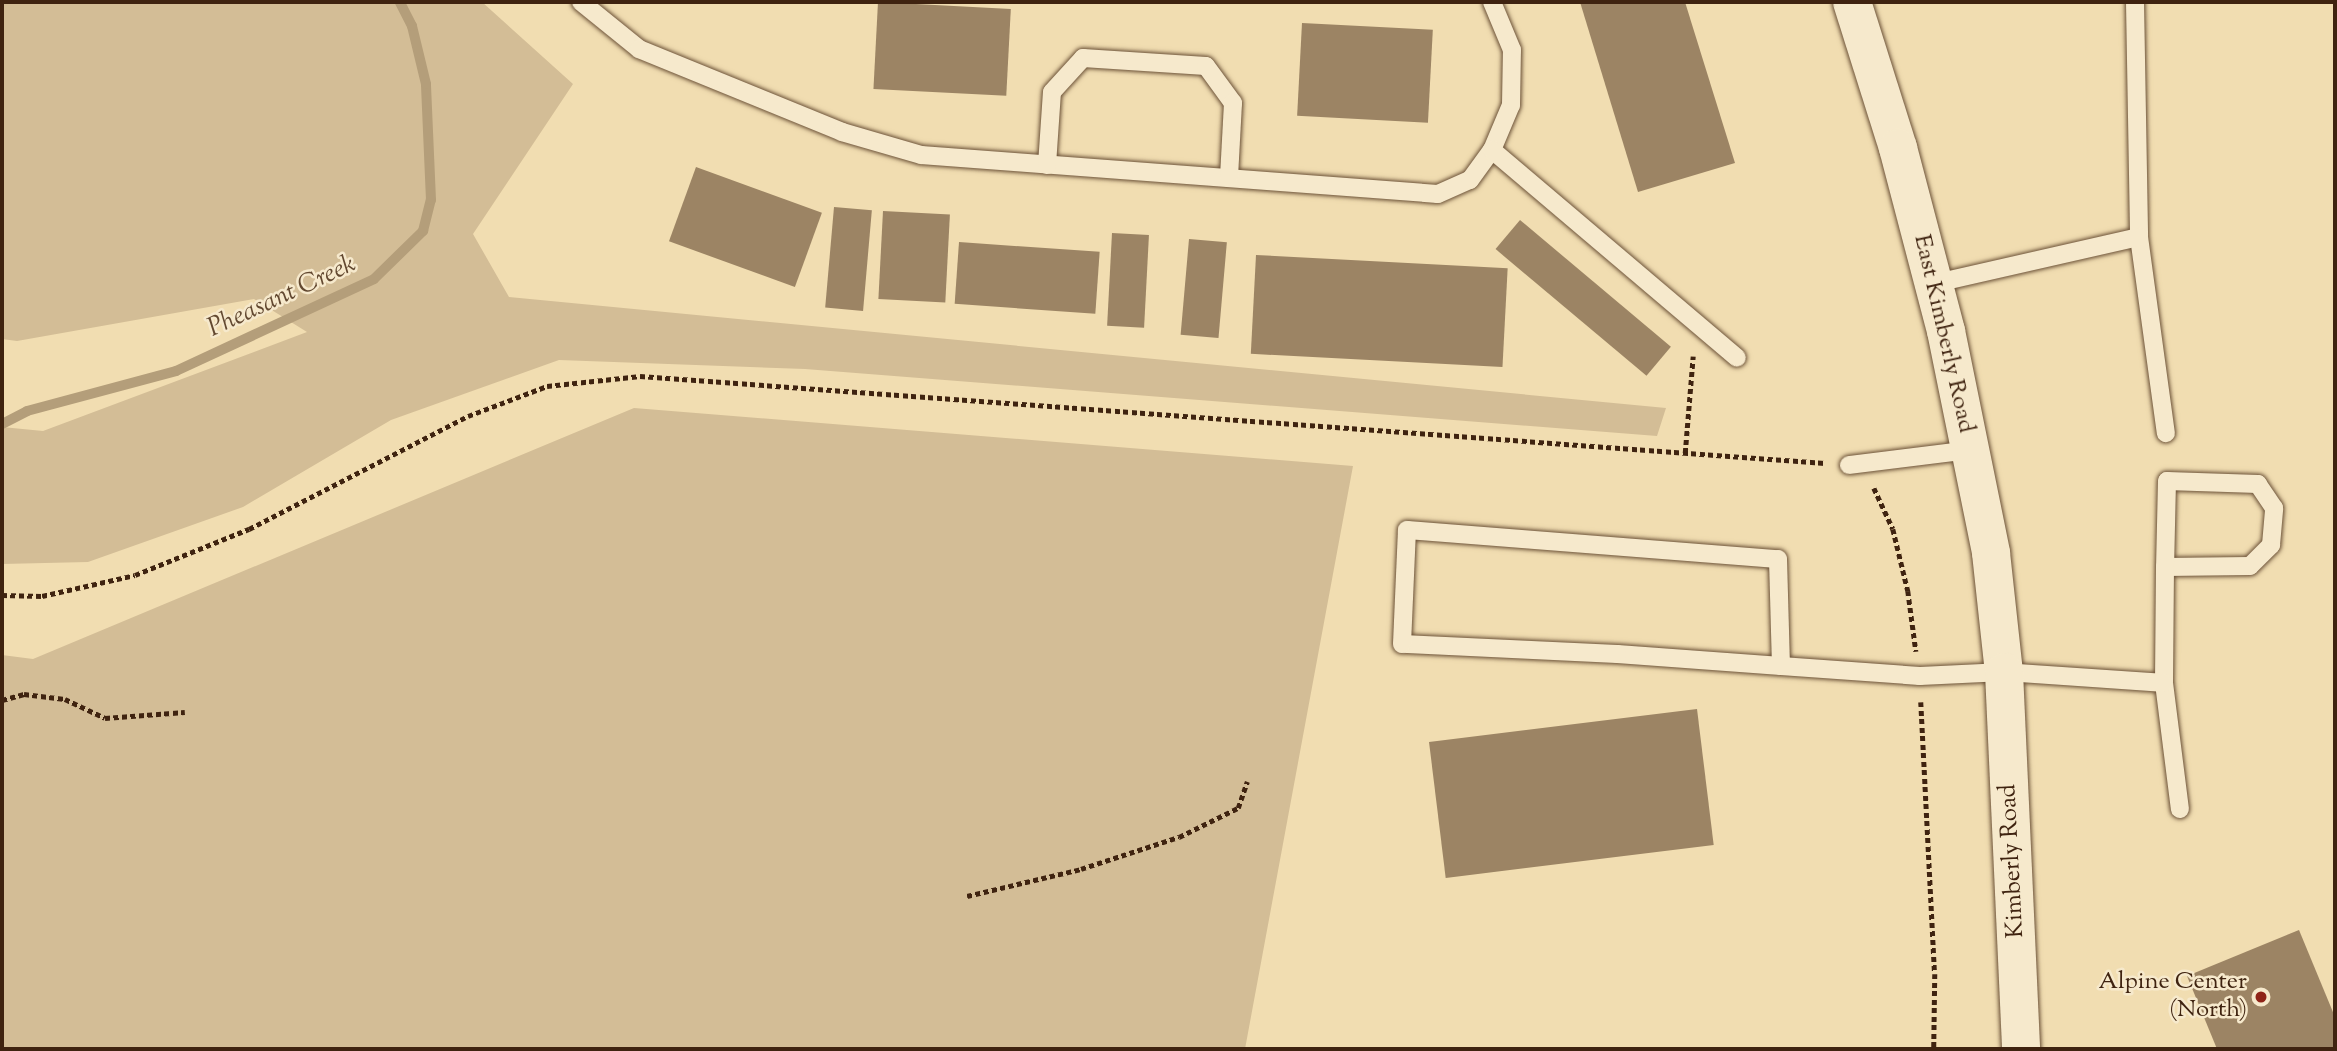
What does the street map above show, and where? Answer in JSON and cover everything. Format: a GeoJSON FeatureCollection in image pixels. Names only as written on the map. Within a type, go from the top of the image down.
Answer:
{"type":"FeatureCollection","features":[{"type":"Feature","properties":{"kind":"main road","name":"East Kimberly Road"},"geometry":{"type":"LineString","coordinates":[[1852,2],[1898,148],[1946,331],[1991,553],[2004,672]]}},
{"type":"Feature","properties":{"kind":"main road","name":"Kimberly Road"},"geometry":{"type":"LineString","coordinates":[[2004,672],[2021,1049]]}},
{"type":"Feature","properties":{"kind":"lane"},"geometry":{"type":"LineString","coordinates":[[581,2],[639,49],[842,132],[921,155],[1438,194],[1470,180],[1492,150],[1511,105],[1512,50],[1493,2]]}},
{"type":"Feature","properties":{"kind":"lane"},"geometry":{"type":"LineString","coordinates":[[2135,2],[2139,237],[2166,433]]}},
{"type":"Feature","properties":{"kind":"lane"},"geometry":{"type":"LineString","coordinates":[[1047,164],[1052,92],[1083,58],[1206,66],[1233,103],[1229,178]]}},
{"type":"Feature","properties":{"kind":"lane"},"geometry":{"type":"LineString","coordinates":[[1492,150],[1737,358]]}},
{"type":"Feature","properties":{"kind":"lane"},"geometry":{"type":"LineString","coordinates":[[1932,284],[2139,237]]}},
{"type":"Feature","properties":{"kind":"lane"},"geometry":{"type":"LineString","coordinates":[[1849,465],[1970,450]]}},
{"type":"Feature","properties":{"kind":"lane"},"geometry":{"type":"LineString","coordinates":[[2165,567],[2250,566],[2271,545],[2274,508],[2258,484],[2166,481],[2165,567],[2164,683],[2180,809]]}},
{"type":"Feature","properties":{"kind":"lane"},"geometry":{"type":"LineString","coordinates":[[1781,666],[1778,559],[1407,530],[1402,644],[1617,654],[1781,666],[1920,676],[2004,672],[2164,683]]}},
{"type":"Feature","properties":{"kind":"path"},"geometry":{"type":"LineString","coordinates":[[1685,453],[1696,323]]}},
{"type":"Feature","properties":{"kind":"path"},"geometry":{"type":"LineString","coordinates":[[2,596],[43,596],[135,575],[249,528],[468,416],[547,386],[640,376],[1849,465],[1875,489],[1893,529],[1908,591],[1920,676],[1935,974],[1934,1049]]}},
{"type":"Feature","properties":{"kind":"path"},"geometry":{"type":"LineString","coordinates":[[2,700],[24,694],[65,698],[105,718],[185,712]]}},
{"type":"Feature","properties":{"kind":"path"},"geometry":{"type":"LineString","coordinates":[[967,896],[1081,869],[1178,838],[1238,808],[1247,782]]}},
{"type":"Feature","properties":{"kind":"shaded area"},"geometry":{"type":"Polygon","coordinates":[[[2,2],[482,2],[573,84],[473,234],[509,297],[1666,408],[1657,436],[805,369],[559,360],[391,420],[243,507],[88,562],[2,564],[2,427],[43,431],[307,332],[254,299],[17,341],[2,339],[2,2]]]}},
{"type":"Feature","properties":{"kind":"shaded area"},"geometry":{"type":"Polygon","coordinates":[[[634,408],[1353,466],[1245,1049],[2,1049],[2,655],[33,659],[634,408]]]}},
{"type":"Feature","properties":{"kind":"building"},"geometry":{"type":"Polygon","coordinates":[[[878,2],[1011,9],[1006,96],[873,89],[878,2]]]}},
{"type":"Feature","properties":{"kind":"building"},"geometry":{"type":"Polygon","coordinates":[[[1580,2],[1685,2],[1735,163],[1638,192],[1580,2]]]}},
{"type":"Feature","properties":{"kind":"building"},"geometry":{"type":"Polygon","coordinates":[[[1302,23],[1433,30],[1428,123],[1297,116],[1302,23]]]}},
{"type":"Feature","properties":{"kind":"building"},"geometry":{"type":"Polygon","coordinates":[[[696,167],[822,213],[795,287],[669,241],[696,167]]]}},
{"type":"Feature","properties":{"kind":"building"},"geometry":{"type":"Polygon","coordinates":[[[834,207],[872,210],[863,311],[825,308],[834,207]]]}},
{"type":"Feature","properties":{"kind":"building"},"geometry":{"type":"Polygon","coordinates":[[[883,211],[950,215],[945,302],[878,299],[883,211]]]}},
{"type":"Feature","properties":{"kind":"building"},"geometry":{"type":"Polygon","coordinates":[[[1520,220],[1671,347],[1646,376],[1496,249],[1520,220]]]}},
{"type":"Feature","properties":{"kind":"building"},"geometry":{"type":"Polygon","coordinates":[[[1112,233],[1149,235],[1144,328],[1107,326],[1112,233]]]}},
{"type":"Feature","properties":{"kind":"building"},"geometry":{"type":"Polygon","coordinates":[[[1189,239],[1227,242],[1218,338],[1181,335],[1189,239]]]}},
{"type":"Feature","properties":{"kind":"building"},"geometry":{"type":"Polygon","coordinates":[[[959,242],[1100,252],[1095,314],[955,304],[959,242]]]}},
{"type":"Feature","properties":{"kind":"building"},"geometry":{"type":"Polygon","coordinates":[[[1256,255],[1508,268],[1502,367],[1251,354],[1256,255]]]}},
{"type":"Feature","properties":{"kind":"building"},"geometry":{"type":"Polygon","coordinates":[[[1697,709],[1714,845],[1446,878],[1429,742],[1697,709]]]}},
{"type":"Feature","properties":{"kind":"building","name":"Alpine Center (North)"},"geometry":{"type":"Polygon","coordinates":[[[2299,930],[2335,1017],[2335,1049],[2217,1049],[2187,976],[2299,930]]]}},
{"type":"Feature","properties":{"kind":"waterway","name":"Pheasant Creek"},"geometry":{"type":"LineString","coordinates":[[2,424],[27,411],[176,371],[374,279],[423,231],[431,200],[426,84],[412,26],[400,2]]}},
{"type":"Feature","properties":{"kind":"place","name":"Alpine Center (North)"},"geometry":{"type":"Point","coordinates":[2261,997]}}]}
